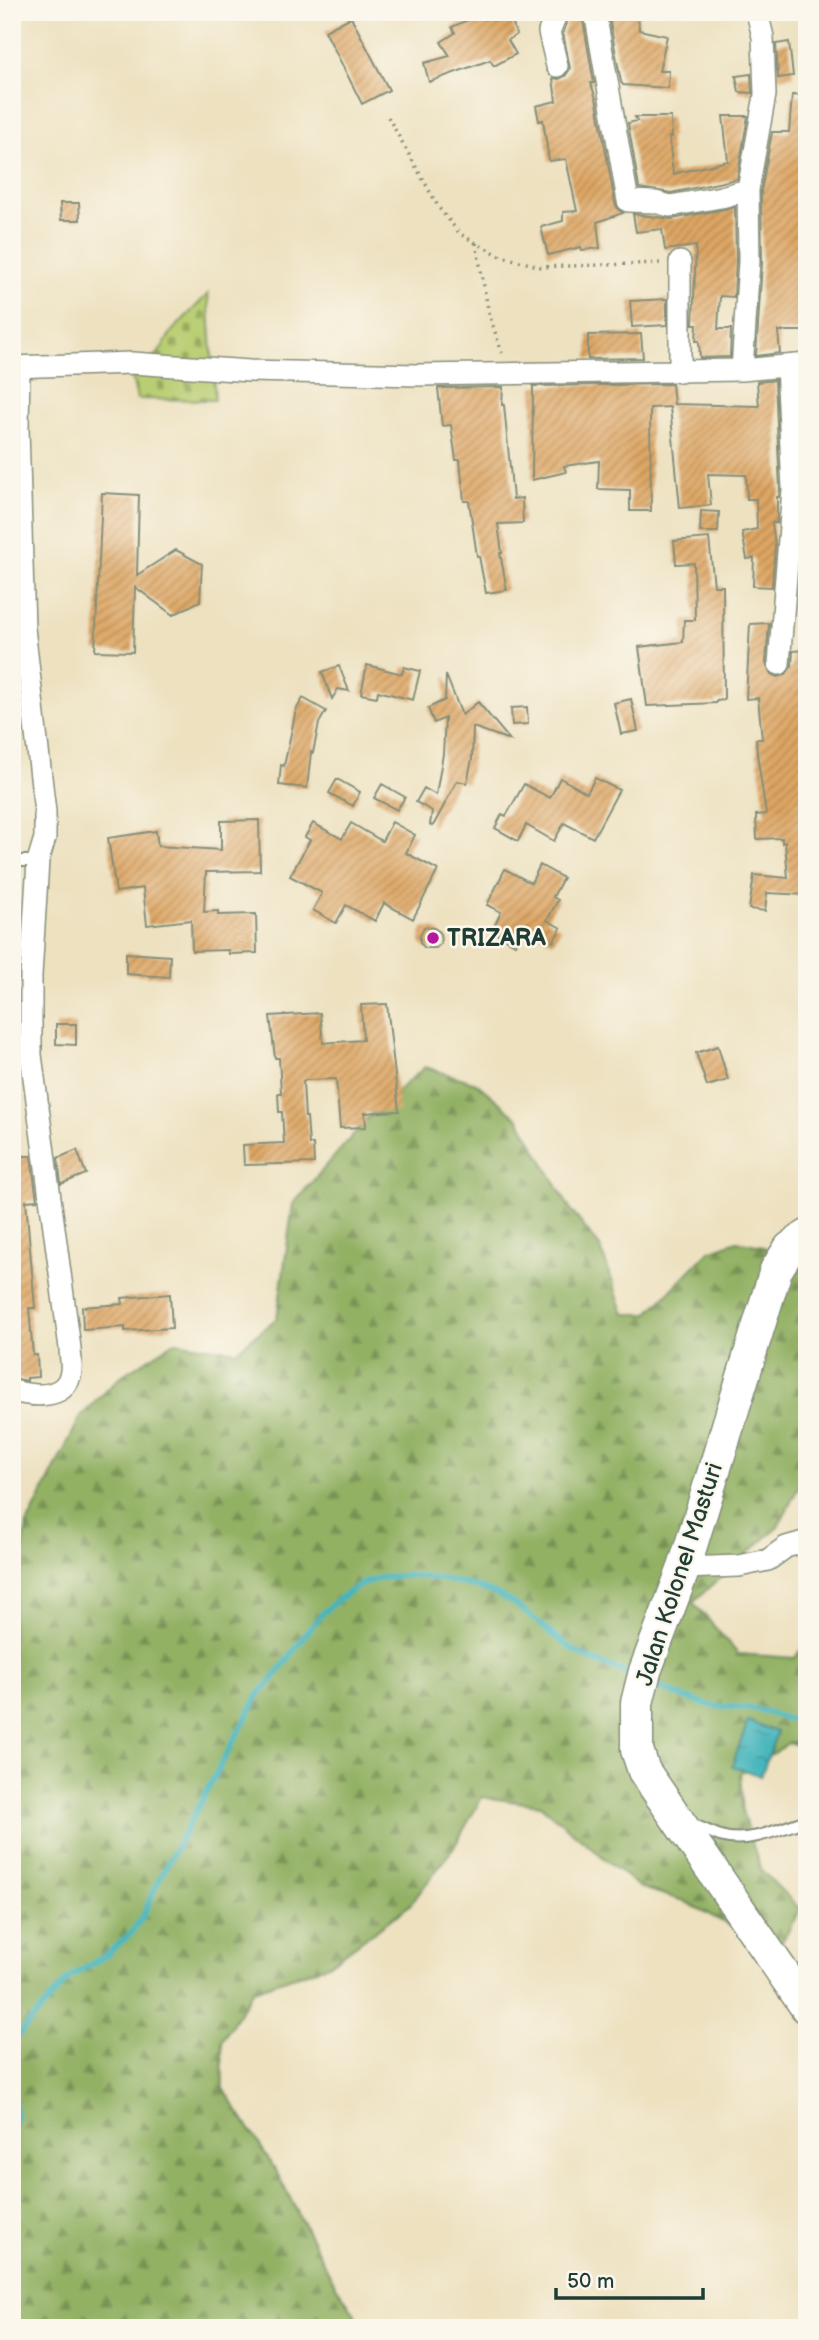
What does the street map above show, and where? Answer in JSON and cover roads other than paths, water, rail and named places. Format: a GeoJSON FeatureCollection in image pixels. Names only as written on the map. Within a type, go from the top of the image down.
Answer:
{"type":"FeatureCollection","features":[{"type":"Feature","properties":{"kind":"main road","name":"Jalan Kolonel Masturi"},"geometry":{"type":"LineString","coordinates":[[807,1236],[790,1248],[776,1270],[684,1569],[645,1671],[637,1703],[637,1750],[644,1771],[807,2007]]}},
{"type":"Feature","properties":{"kind":"street"},"geometry":{"type":"LineString","coordinates":[[557,12],[549,32],[557,66]]}},
{"type":"Feature","properties":{"kind":"street"},"geometry":{"type":"LineString","coordinates":[[596,12],[628,201],[670,206],[722,198],[748,190]]}},
{"type":"Feature","properties":{"kind":"street"},"geometry":{"type":"LineString","coordinates":[[742,370],[749,261],[748,190],[765,95],[763,37],[757,12]]}},
{"type":"Feature","properties":{"kind":"street"},"geometry":{"type":"LineString","coordinates":[[680,262],[680,372]]}},
{"type":"Feature","properties":{"kind":"street"},"geometry":{"type":"LineString","coordinates":[[12,1391],[49,1395],[63,1388],[71,1375],[70,1348],[21,1054],[31,975],[38,861],[45,838],[45,812],[18,628],[16,367],[132,363],[250,371],[376,374],[680,372],[797,365],[793,489],[779,664]]}},
{"type":"Feature","properties":{"kind":"street"},"geometry":{"type":"LineString","coordinates":[[684,1569],[739,1566],[768,1560],[786,1547],[807,1541]]}},
{"type":"Feature","properties":{"kind":"lane"},"geometry":{"type":"LineString","coordinates":[[12,861],[38,861]]}},
{"type":"Feature","properties":{"kind":"lane"},"geometry":{"type":"LineString","coordinates":[[675,1817],[722,1837],[741,1838],[807,1820]]}},
{"type":"Feature","properties":{"kind":"water"},"geometry":{"type":"Polygon","coordinates":[[[748,1721],[777,1732],[761,1776],[732,1766],[748,1721]]]}},
{"type":"Feature","properties":{"kind":"waterway"},"geometry":{"type":"LineString","coordinates":[[12,2137],[16,2116],[12,2078],[14,2040],[71,1976],[105,1956],[132,1932],[143,1916],[158,1881],[259,1694],[314,1623],[334,1603],[356,1587],[381,1578],[411,1576],[466,1584],[511,1602],[582,1655],[634,1676]]}},
{"type":"Feature","properties":{"kind":"waterway"},"geometry":{"type":"LineString","coordinates":[[650,1683],[712,1706],[752,1708],[797,1722],[807,1731]]}},
{"type":"Feature","properties":{"kind":"place","name":"TRIZARA"},"geometry":{"type":"Point","coordinates":[433,938]}}]}
